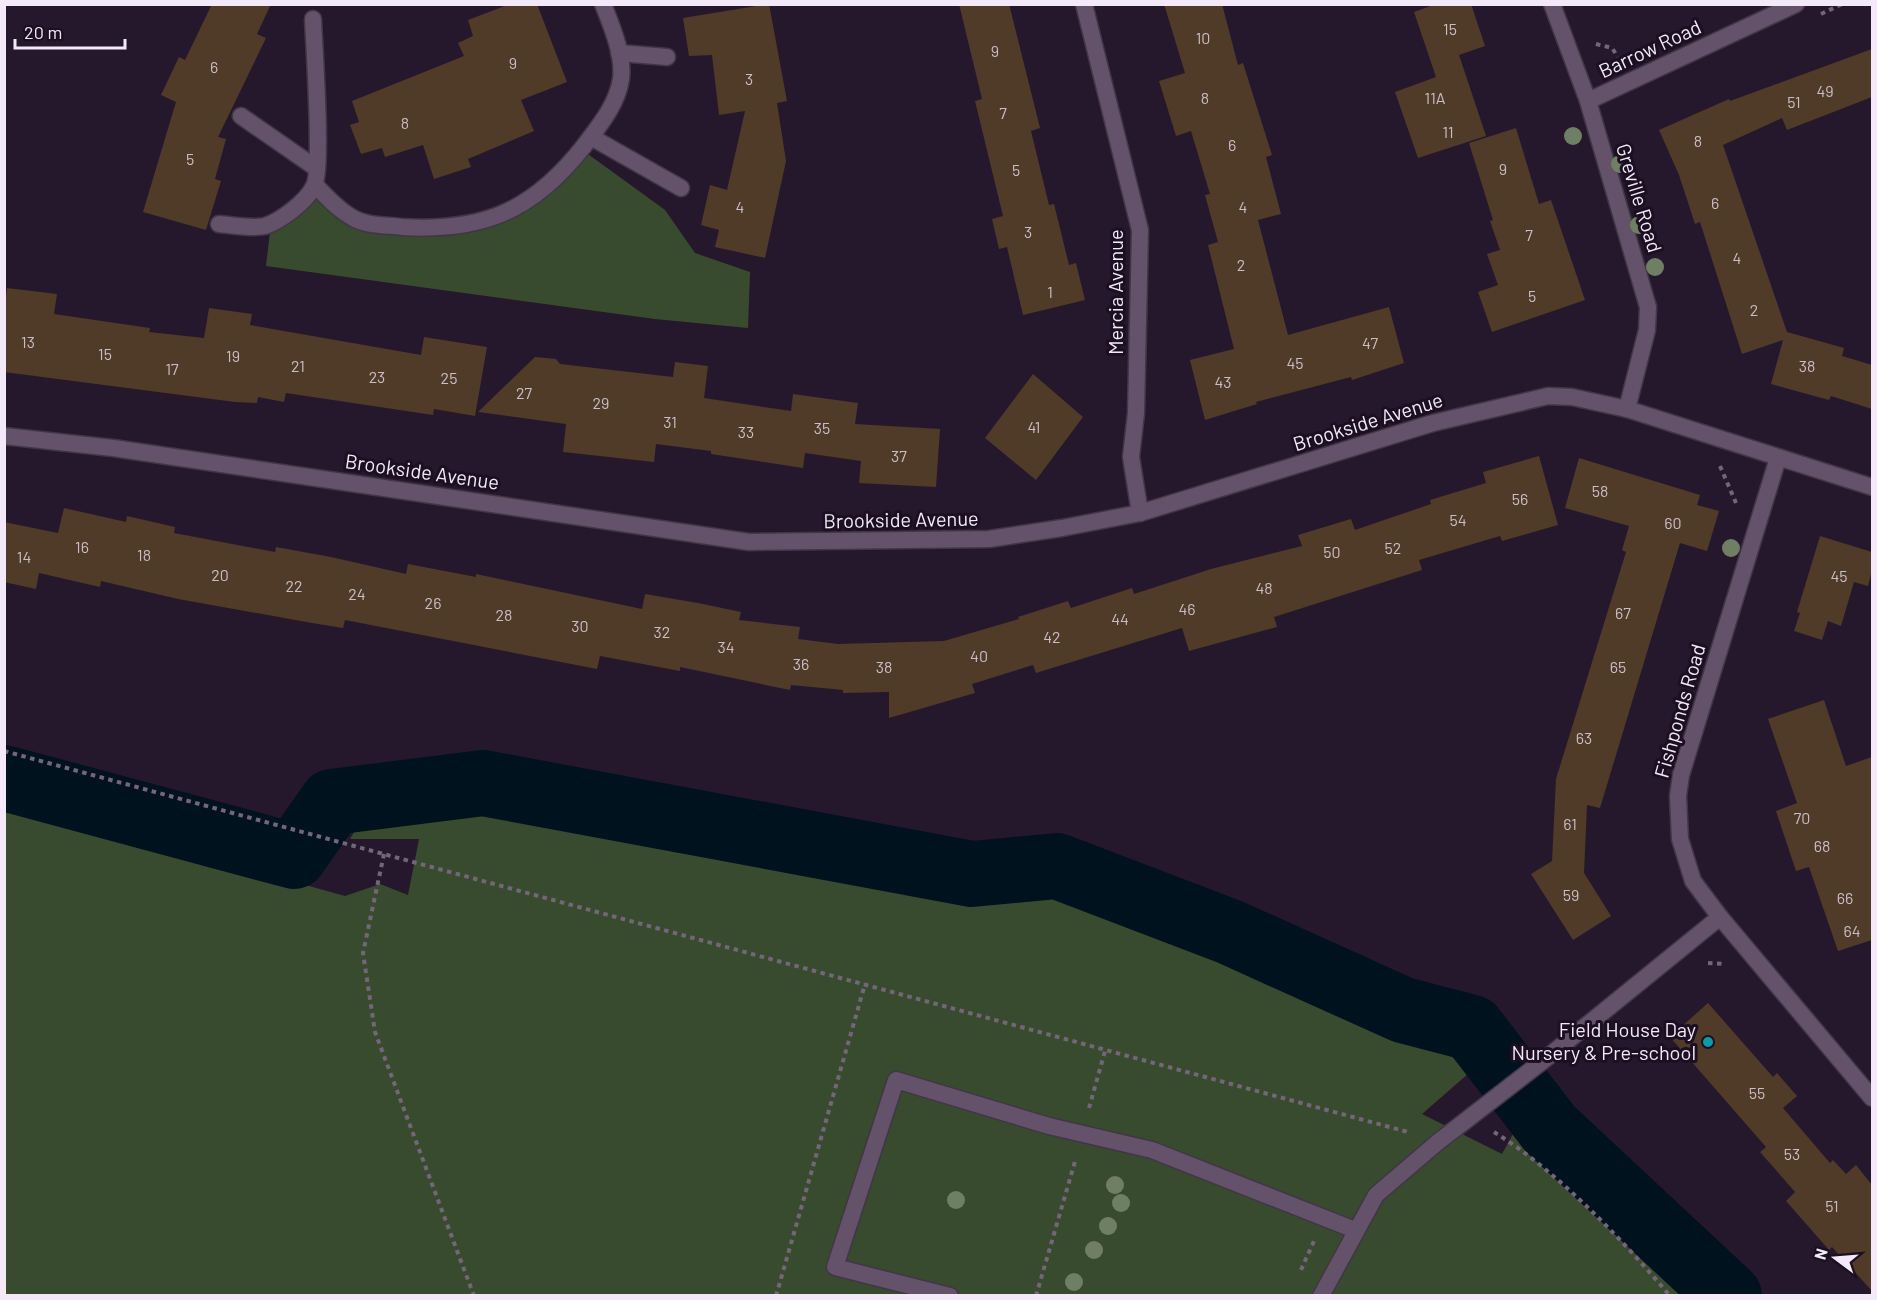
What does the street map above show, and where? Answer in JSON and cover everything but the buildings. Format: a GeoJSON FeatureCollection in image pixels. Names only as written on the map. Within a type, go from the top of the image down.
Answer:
{"type":"FeatureCollection","features":[{"type":"Feature","properties":{"kind":"street"},"geometry":{"type":"LineString","coordinates":[[315,185],[354,219],[376,225],[455,228],[503,215],[528,200],[549,185],[573,161],[617,96],[621,78],[619,53],[603,4]]}},
{"type":"Feature","properties":{"kind":"street","name":"Mercia Avenue"},"geometry":{"type":"LineString","coordinates":[[1084,4],[1140,230],[1136,413],[1131,457],[1140,513]]}},
{"type":"Feature","properties":{"kind":"street","name":"Greville Road"},"geometry":{"type":"LineString","coordinates":[[1552,4],[1588,101],[1642,278],[1648,307],[1647,330],[1627,409]]}},
{"type":"Feature","properties":{"kind":"street","name":"Barrow Road"},"geometry":{"type":"LineString","coordinates":[[1588,101],[1796,4]]}},
{"type":"Feature","properties":{"kind":"street"},"geometry":{"type":"LineString","coordinates":[[219,224],[262,226],[285,218],[315,185],[313,19]]}},
{"type":"Feature","properties":{"kind":"street"},"geometry":{"type":"LineString","coordinates":[[619,53],[667,57]]}},
{"type":"Feature","properties":{"kind":"street"},"geometry":{"type":"LineString","coordinates":[[241,116],[316,168]]}},
{"type":"Feature","properties":{"kind":"street"},"geometry":{"type":"LineString","coordinates":[[591,137],[681,188]]}},
{"type":"Feature","properties":{"kind":"street","name":"Brookside Avenue"},"geometry":{"type":"LineString","coordinates":[[4,436],[113,448],[749,542],[989,539],[1140,513],[1433,423],[1527,399],[1572,396],[1627,409],[1872,487]]}},
{"type":"Feature","properties":{"kind":"street","name":"Fishponds Road"},"geometry":{"type":"LineString","coordinates":[[1778,458],[1681,774],[1678,796],[1684,859],[1693,880],[1720,917],[1872,1098]]}},
{"type":"Feature","properties":{"kind":"street"},"geometry":{"type":"LineString","coordinates":[[1321,1296],[1376,1195],[1438,1142],[1544,1060],[1720,917]]}},
{"type":"Feature","properties":{"kind":"street"},"geometry":{"type":"LineString","coordinates":[[950,1296],[835,1267],[896,1080],[1082,1134],[1152,1150],[1355,1230]]}},
{"type":"Feature","properties":{"kind":"path"},"geometry":{"type":"LineString","coordinates":[[1591,43],[1607,45],[1615,51],[1630,81]]}},
{"type":"Feature","properties":{"kind":"path"},"geometry":{"type":"LineString","coordinates":[[1718,461],[1738,509]]}},
{"type":"Feature","properties":{"kind":"path"},"geometry":{"type":"LineString","coordinates":[[4,750],[1402,1130],[1438,1142]]}},
{"type":"Feature","properties":{"kind":"path"},"geometry":{"type":"LineString","coordinates":[[384,854],[363,953],[375,1032],[474,1296]]}},
{"type":"Feature","properties":{"kind":"path"},"geometry":{"type":"LineString","coordinates":[[1704,963],[1730,965],[1741,971],[1754,956]]}},
{"type":"Feature","properties":{"kind":"path"},"geometry":{"type":"LineString","coordinates":[[776,1296],[865,984]]}},
{"type":"Feature","properties":{"kind":"path"},"geometry":{"type":"LineString","coordinates":[[1036,1296],[1105,1051]]}},
{"type":"Feature","properties":{"kind":"path"},"geometry":{"type":"LineString","coordinates":[[1477,1112],[1631,1249],[1670,1296]]}},
{"type":"Feature","properties":{"kind":"green space"},"geometry":{"type":"Polygon","coordinates":[[[581,149],[665,210],[695,253],[750,272],[748,328],[655,319],[266,266],[271,223],[315,185],[376,225],[503,215],[581,149]]]}},
{"type":"Feature","properties":{"kind":"green space"},"geometry":{"type":"Polygon","coordinates":[[[483,783],[972,874],[1057,863],[1230,932],[1403,1010],[1472,1028],[1492,1053],[1422,1114],[1502,1154],[1530,1103],[1550,1129],[1729,1295],[5,1295],[4,801],[345,896],[380,884],[408,895],[419,839],[350,839],[373,801],[483,783]]]}},
{"type":"Feature","properties":{"kind":"waterway"},"geometry":{"type":"LineString","coordinates":[[4,778],[294,856],[332,802],[483,783],[972,874],[1057,866],[1230,932],[1403,1010],[1472,1028],[1550,1129],[1729,1296]]}},
{"type":"Feature","properties":{"kind":"place","name":"Field House Day Nursery & Pre-school"},"geometry":{"type":"Point","coordinates":[1708,1042]}}]}
